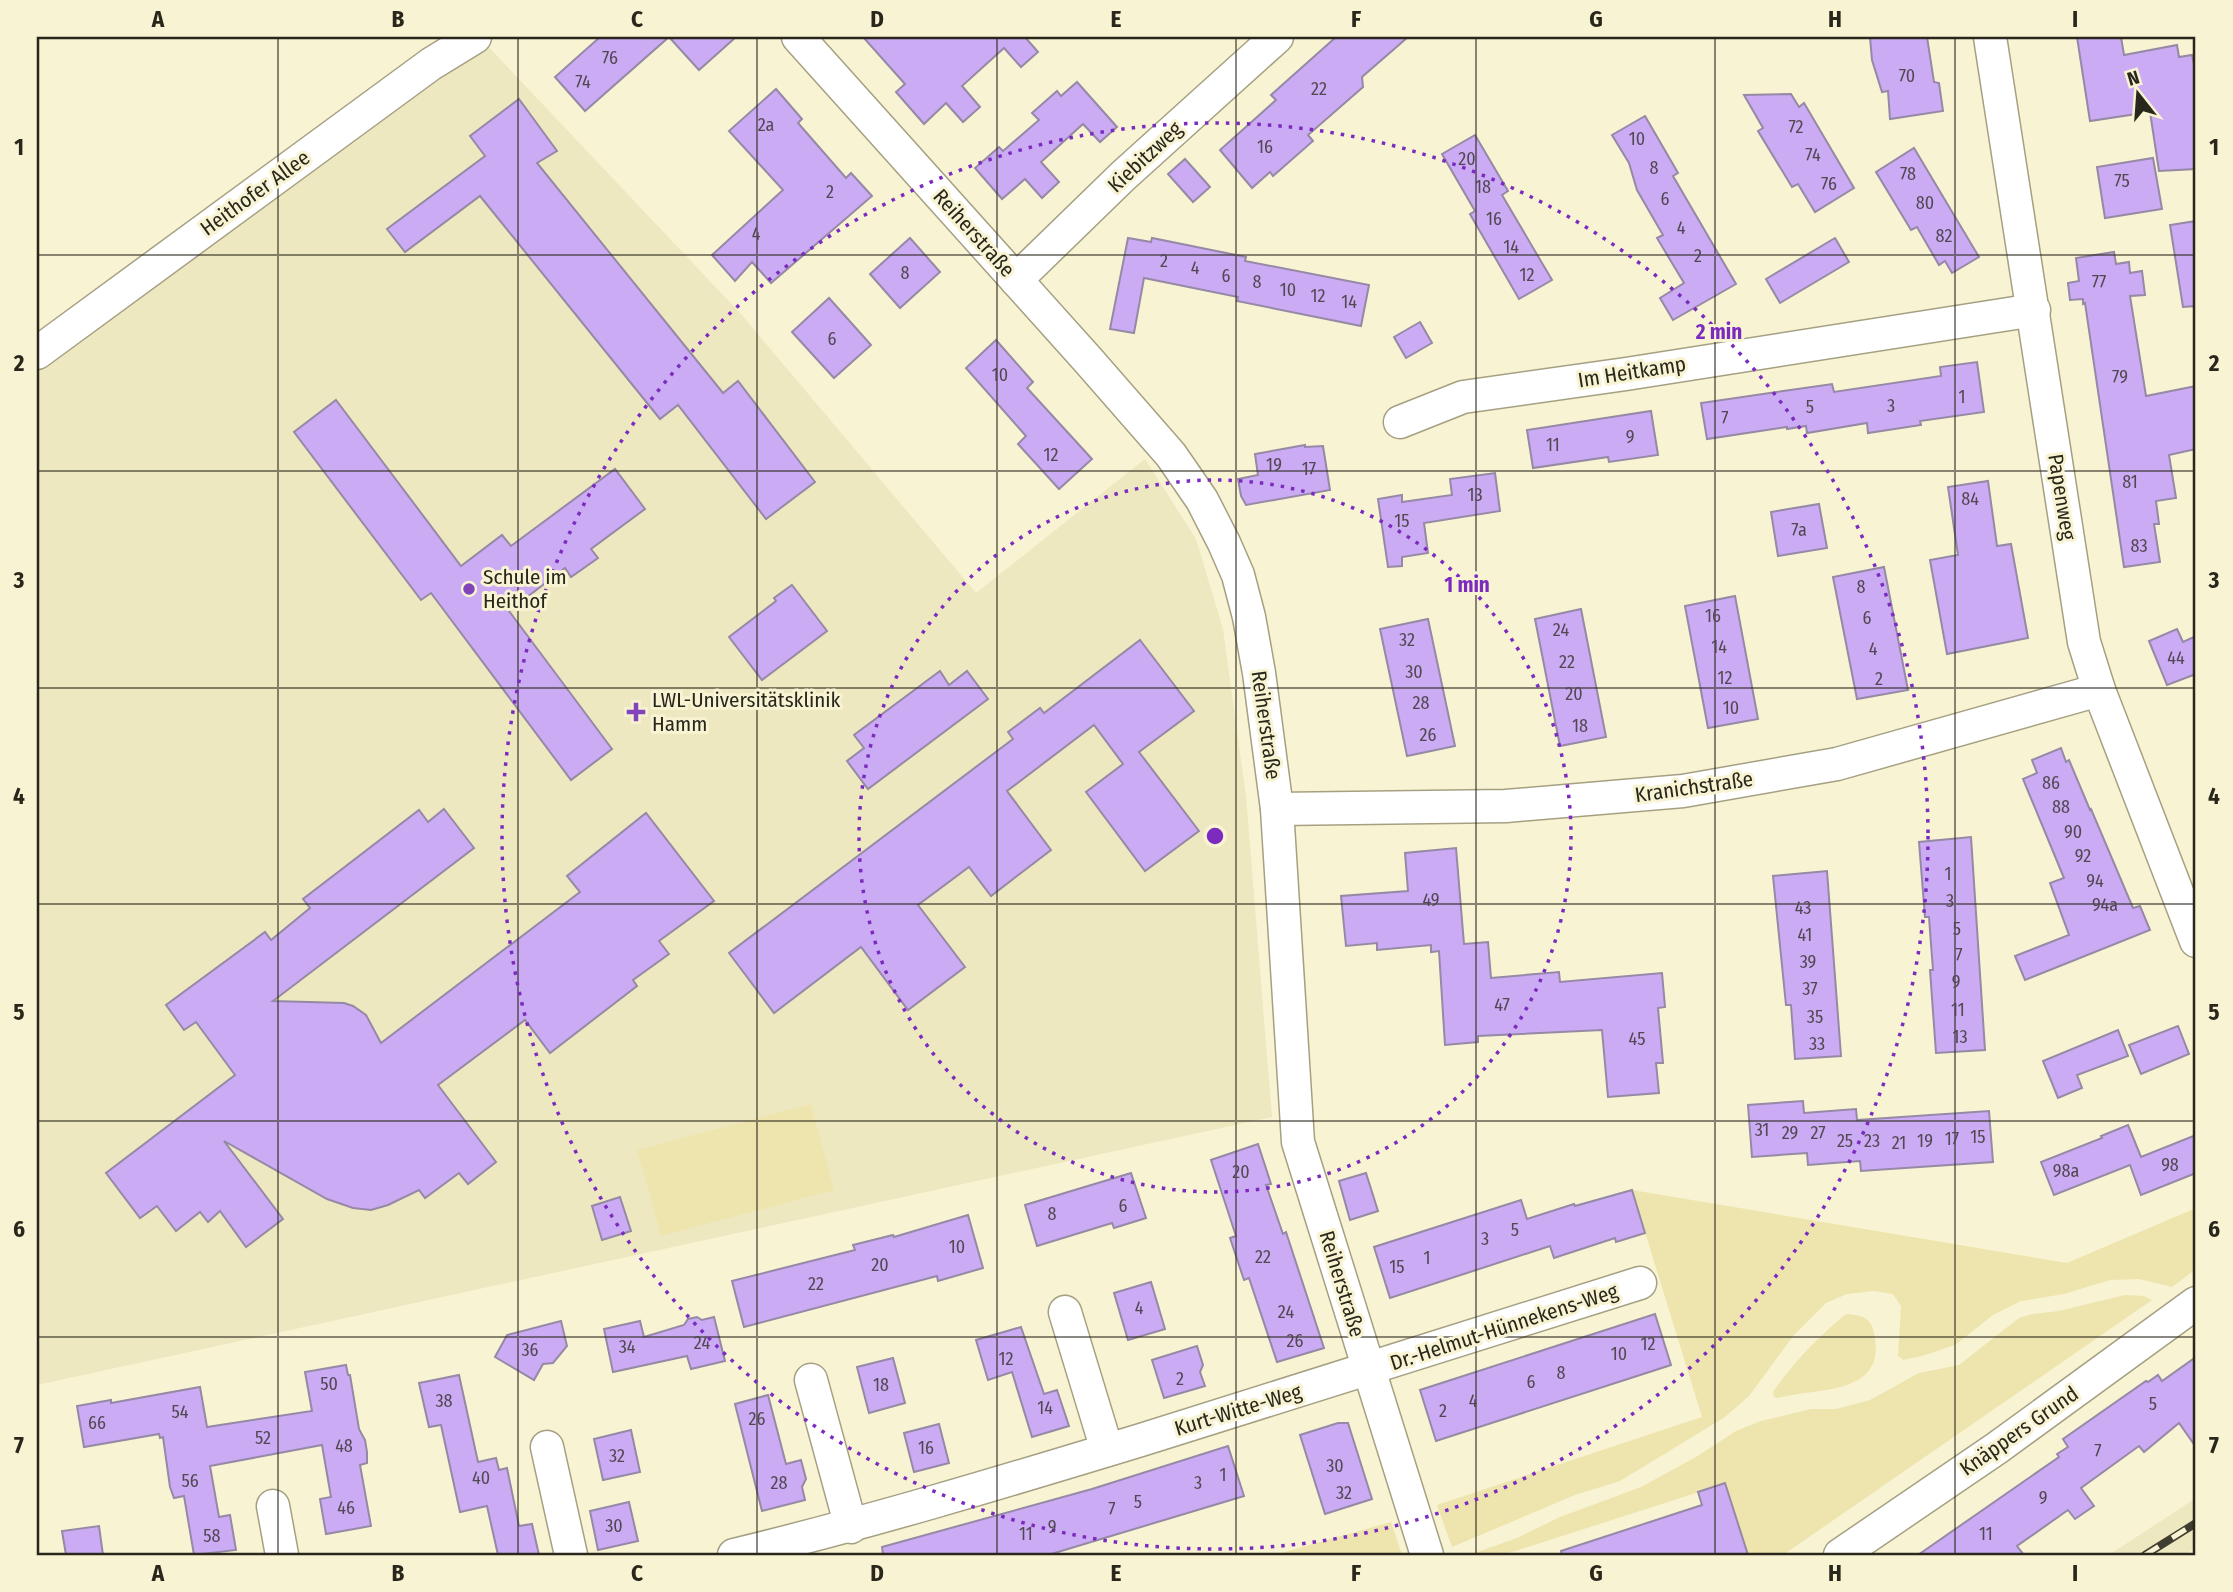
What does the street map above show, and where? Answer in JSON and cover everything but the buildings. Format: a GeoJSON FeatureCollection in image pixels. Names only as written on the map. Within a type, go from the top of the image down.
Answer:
{"type":"FeatureCollection","features":[{"type":"Feature","properties":{"kind":"street","name":"Heithofer Allee"},"geometry":{"type":"LineString","coordinates":[[37,353],[431,64],[475,37]]}},
{"type":"Feature","properties":{"kind":"street","name":"Reiherstraße"},"geometry":{"type":"LineString","coordinates":[[798,37],[1171,455],[1202,500],[1238,575],[1259,673],[1277,809],[1298,1142],[1427,1555]]}},
{"type":"Feature","properties":{"kind":"street","name":"Kiebitzweg"},"geometry":{"type":"LineString","coordinates":[[1016,280],[1123,176],[1277,37]]}},
{"type":"Feature","properties":{"kind":"street","name":"Papenweg"},"geometry":{"type":"LineString","coordinates":[[1990,37],[2084,642],[2099,690],[2196,940]]}},
{"type":"Feature","properties":{"kind":"street","name":"Im Heitkamp"},"geometry":{"type":"LineString","coordinates":[[1400,422],[1463,397],[2034,310]]}},
{"type":"Feature","properties":{"kind":"street","name":"Kranichstraße"},"geometry":{"type":"LineString","coordinates":[[1277,809],[1506,806],[1683,792],[1837,764],[2099,690]]}},
{"type":"Feature","properties":{"kind":"street","name":"Dr.-Helmut-Hünnekens-Weg"},"geometry":{"type":"LineString","coordinates":[[1368,1370],[1640,1283]]}},
{"type":"Feature","properties":{"kind":"street","name":"Knäppers Grund"},"geometry":{"type":"LineString","coordinates":[[1840,1555],[1997,1448],[2196,1303]]}},
{"type":"Feature","properties":{"kind":"street"},"geometry":{"type":"LineString","coordinates":[[1065,1312],[1107,1450]]}},
{"type":"Feature","properties":{"kind":"street","name":"Kurt-Witte-Weg"},"geometry":{"type":"LineString","coordinates":[[734,1555],[851,1527],[1368,1370]]}},
{"type":"Feature","properties":{"kind":"street"},"geometry":{"type":"LineString","coordinates":[[811,1380],[851,1527]]}},
{"type":"Feature","properties":{"kind":"street"},"geometry":{"type":"LineString","coordinates":[[547,1447],[571,1555]]}},
{"type":"Feature","properties":{"kind":"street"},"geometry":{"type":"LineString","coordinates":[[273,1506],[282,1555]]}},
{"type":"Feature","properties":{"kind":"shaded area","name":"LWL-Universitätsklinik Hamm"},"geometry":{"type":"Polygon","coordinates":[[[483,41],[741,314],[976,593],[1145,459],[1196,539],[1223,629],[1246,796],[1272,1117],[37,1385],[37,368],[483,41]]]}},
{"type":"Feature","properties":{"kind":"shaded area"},"geometry":{"type":"Polygon","coordinates":[[[811,1104],[834,1190],[661,1236],[637,1150],[811,1104]]]}},
{"type":"Feature","properties":{"kind":"shaded area"},"geometry":{"type":"Polygon","coordinates":[[[1632,1190],[2067,1263],[2196,1208],[2196,1269],[2172,1287],[2139,1279],[2110,1280],[2064,1294],[2021,1301],[1993,1315],[1955,1345],[1903,1360],[1898,1356],[1901,1306],[1893,1294],[1874,1291],[1847,1294],[1826,1303],[1794,1335],[1749,1396],[1725,1417],[1620,1481],[1575,1495],[1452,1547],[1437,1505],[1702,1417],[1632,1190]]]}},
{"type":"Feature","properties":{"kind":"shaded area"},"geometry":{"type":"Polygon","coordinates":[[[2125,1295],[2144,1296],[2152,1300],[1783,1555],[1748,1555],[1724,1484],[1503,1555],[1469,1555],[1641,1487],[1736,1431],[1761,1421],[1811,1409],[1836,1409],[1870,1400],[1919,1373],[1959,1365],[2019,1318],[2125,1295]]]}},
{"type":"Feature","properties":{"kind":"shaded area"},"geometry":{"type":"Polygon","coordinates":[[[1846,1314],[1864,1318],[1873,1328],[1875,1354],[1870,1369],[1860,1379],[1845,1385],[1774,1397],[1773,1392],[1798,1360],[1846,1314]]]}},
{"type":"Feature","properties":{"kind":"shaded area"},"geometry":{"type":"Polygon","coordinates":[[[2196,1498],[2196,1548],[2184,1555],[2109,1555],[2196,1498]]]}},
{"type":"Feature","properties":{"kind":"shaded area"},"geometry":{"type":"Polygon","coordinates":[[[1391,1522],[1402,1555],[1274,1555],[1391,1522]]]}},
{"type":"Feature","properties":{"kind":"railway"},"geometry":{"type":"LineString","coordinates":[[2145,1555],[2196,1523]]}},
{"type":"Feature","properties":{"kind":"place","name":"Schule im Heithof"},"geometry":{"type":"Point","coordinates":[469,589]}},
{"type":"Feature","properties":{"kind":"place","name":"LWL-Universitätsklinik Hamm"},"geometry":{"type":"Point","coordinates":[636,712]}}]}
